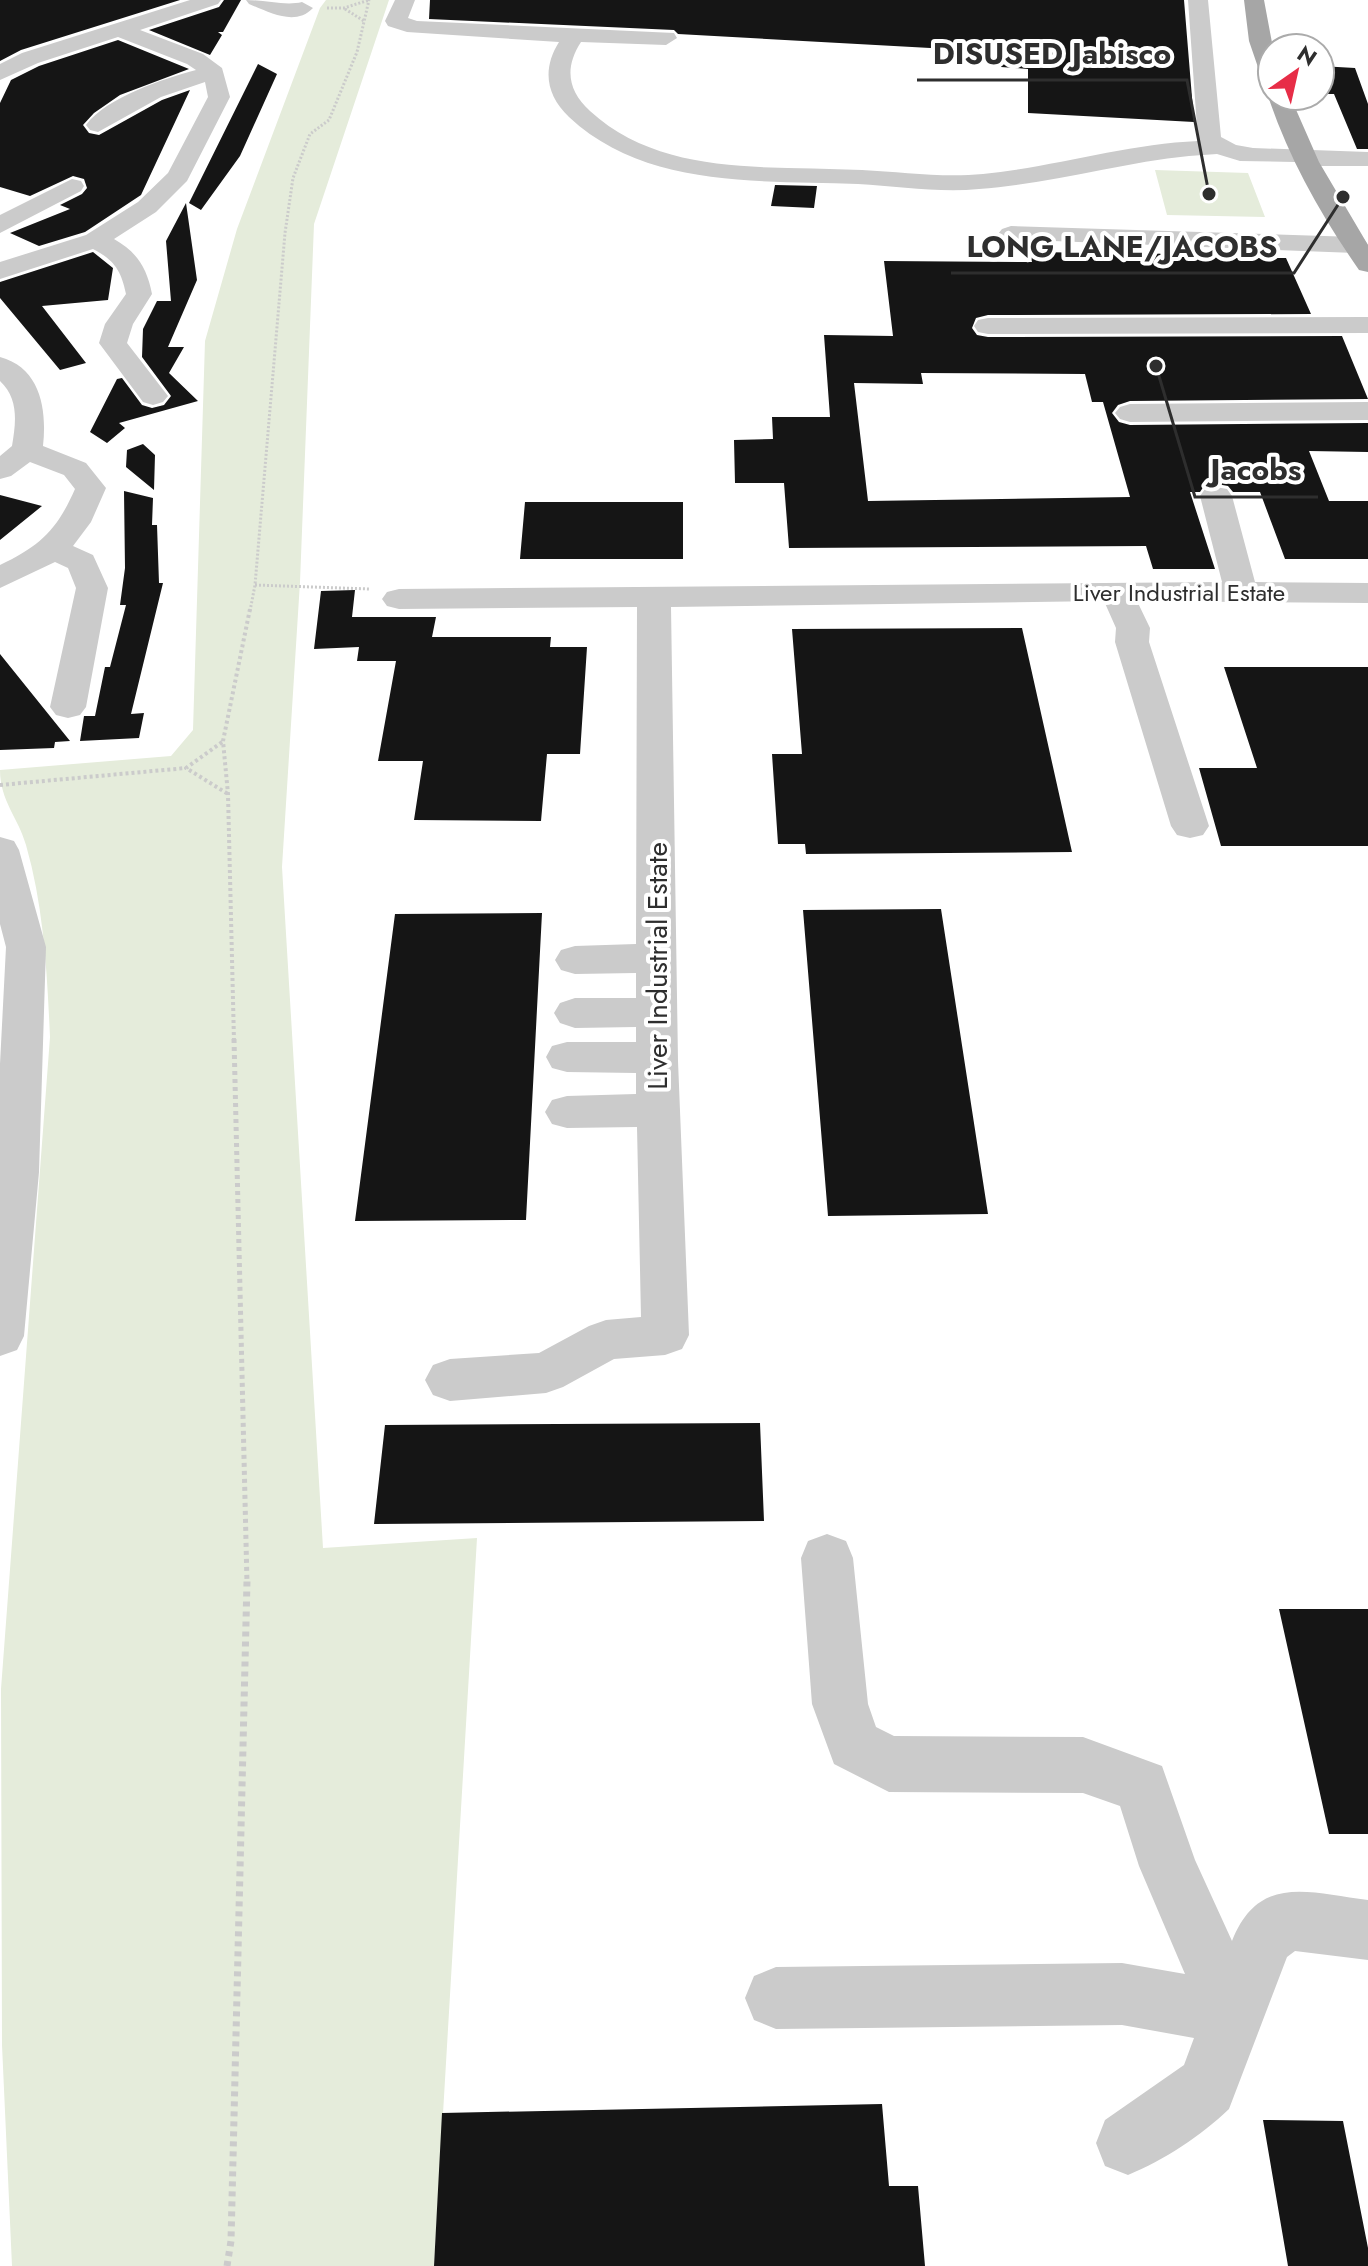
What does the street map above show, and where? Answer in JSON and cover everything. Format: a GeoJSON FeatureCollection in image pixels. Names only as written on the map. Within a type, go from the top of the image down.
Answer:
{"type":"FeatureCollection","features":[{"type":"Feature","properties":{"kind":"main road"},"geometry":{"type":"LineString","coordinates":[[1254,0],[1259,32]]}},
{"type":"Feature","properties":{"kind":"main road"},"geometry":{"type":"LineString","coordinates":[[1286,112],[1304,157],[1361,255]]}},
{"type":"Feature","properties":{"kind":"street"},"geometry":{"type":"LineString","coordinates":[[0,73],[30,58],[211,0]]}},
{"type":"Feature","properties":{"kind":"street"},"geometry":{"type":"LineString","coordinates":[[256,0],[290,12],[302,8]]}},
{"type":"Feature","properties":{"kind":"street"},"geometry":{"type":"LineString","coordinates":[[405,0],[395,18],[406,25],[666,38]]}},
{"type":"Feature","properties":{"kind":"street"},"geometry":{"type":"LineString","coordinates":[[1198,0],[1209,139],[1220,147]]}},
{"type":"Feature","properties":{"kind":"street"},"geometry":{"type":"LineString","coordinates":[[5,264],[95,240],[147,207],[178,176],[219,97],[214,73],[195,59],[118,29]]}},
{"type":"Feature","properties":{"kind":"street"},"geometry":{"type":"LineString","coordinates":[[576,34],[557,62],[556,72],[565,97],[583,120],[616,144],[633,151],[704,167],[963,182],[1014,177],[1155,151],[1220,147],[1245,153],[1368,159]]}},
{"type":"Feature","properties":{"kind":"street"},"geometry":{"type":"LineString","coordinates":[[98,125],[141,95],[172,83],[214,73]]}},
{"type":"Feature","properties":{"kind":"street"},"geometry":{"type":"LineString","coordinates":[[0,225],[57,189]]}},
{"type":"Feature","properties":{"kind":"street"},"geometry":{"type":"LineString","coordinates":[[1011,234],[1361,255]]}},
{"type":"Feature","properties":{"kind":"street"},"geometry":{"type":"LineString","coordinates":[[95,240],[116,250],[135,269],[139,294],[113,343],[147,388],[177,379]]}},
{"type":"Feature","properties":{"kind":"street"},"geometry":{"type":"LineString","coordinates":[[988,326],[1368,325]]}},
{"type":"Feature","properties":{"kind":"street"},"geometry":{"type":"LineString","coordinates":[[85,330],[117,332]]}},
{"type":"Feature","properties":{"kind":"street"},"geometry":{"type":"LineString","coordinates":[[0,366],[25,389],[31,421],[27,450],[0,470]]}},
{"type":"Feature","properties":{"kind":"street"},"geometry":{"type":"LineString","coordinates":[[1130,413],[1368,411]]}},
{"type":"Feature","properties":{"kind":"street"},"geometry":{"type":"LineString","coordinates":[[0,578],[48,555],[78,522],[91,488],[75,469],[27,450]]}},
{"type":"Feature","properties":{"kind":"street"},"geometry":{"type":"LineString","coordinates":[[1216,496],[1241,592]]}},
{"type":"Feature","properties":{"kind":"street"},"geometry":{"type":"LineString","coordinates":[[54,549],[82,562],[92,588],[68,707]]}},
{"type":"Feature","properties":{"kind":"street"},"geometry":{"type":"LineString","coordinates":[[1116,591],[1133,628],[1132,642],[1190,826]]}},
{"type":"Feature","properties":{"kind":"street","name":"Liver Industrial Estate"},"geometry":{"type":"LineString","coordinates":[[399,599],[1116,591],[1368,593]]}},
{"type":"Feature","properties":{"kind":"street","name":"Liver Industrial Estate"},"geometry":{"type":"LineString","coordinates":[[450,1380],[546,1373],[606,1340],[665,1335],[657,1061],[654,597]]}},
{"type":"Feature","properties":{"kind":"street"},"geometry":{"type":"LineString","coordinates":[[0,850],[26,947],[8,1173],[0,1336]]}},
{"type":"Feature","properties":{"kind":"street"},"geometry":{"type":"LineString","coordinates":[[575,960],[658,958]]}},
{"type":"Feature","properties":{"kind":"street"},"geometry":{"type":"LineString","coordinates":[[575,1013],[628,1011],[657,1016]]}},
{"type":"Feature","properties":{"kind":"street"},"geometry":{"type":"LineString","coordinates":[[567,1057],[624,1056],[657,1061]]}},
{"type":"Feature","properties":{"kind":"street"},"geometry":{"type":"LineString","coordinates":[[567,1112],[658,1110]]}},
{"type":"Feature","properties":{"kind":"street"},"geometry":{"type":"LineString","coordinates":[[827,1558],[840,1704],[854,1745],[889,1764],[1083,1765],[1142,1786],[1168,1866],[1233,2014]]}},
{"type":"Feature","properties":{"kind":"street"},"geometry":{"type":"LineString","coordinates":[[1128,2143],[1193,2100],[1207,2087],[1264,1937],[1287,1920],[1368,1930]]}},
{"type":"Feature","properties":{"kind":"street"},"geometry":{"type":"LineString","coordinates":[[776,1998],[1122,1994],[1233,2014]]}},
{"type":"Feature","properties":{"kind":"path"},"geometry":{"type":"LineString","coordinates":[[302,8],[344,8],[369,0]]}},
{"type":"Feature","properties":{"kind":"path"},"geometry":{"type":"LineString","coordinates":[[227,2266],[231,2226],[248,1617],[228,794],[223,741],[255,585],[285,233],[293,178],[310,134],[329,120],[357,52],[369,0]]}},
{"type":"Feature","properties":{"kind":"path"},"geometry":{"type":"LineString","coordinates":[[344,8],[364,21]]}},
{"type":"Feature","properties":{"kind":"path"},"geometry":{"type":"LineString","coordinates":[[255,585],[368,588],[399,599]]}},
{"type":"Feature","properties":{"kind":"path"},"geometry":{"type":"LineString","coordinates":[[0,785],[186,768],[223,741]]}},
{"type":"Feature","properties":{"kind":"path"},"geometry":{"type":"LineString","coordinates":[[186,768],[228,794]]}},
{"type":"Feature","properties":{"kind":"green space"},"geometry":{"type":"Polygon","coordinates":[[[326,0],[389,0],[314,224],[300,582],[282,867],[323,1548],[477,1538],[434,2266],[12,2266],[2,2045],[1,1689],[50,1037],[46,964],[37,892],[23,835],[3,791],[0,770],[171,756],[193,730],[205,341],[237,229],[320,8],[326,0]]]}},
{"type":"Feature","properties":{"kind":"green space"},"geometry":{"type":"Polygon","coordinates":[[[1155,170],[1248,173],[1265,217],[1167,215],[1155,170]]]}},
{"type":"Feature","properties":{"kind":"building"},"geometry":{"type":"Polygon","coordinates":[[[0,0],[180,0],[21,50],[0,61],[0,0]]]}},
{"type":"Feature","properties":{"kind":"building"},"geometry":{"type":"Polygon","coordinates":[[[224,0],[241,0],[223,32],[218,32],[222,35],[210,55],[149,30],[219,7],[224,0]]]}},
{"type":"Feature","properties":{"kind":"building"},"geometry":{"type":"Polygon","coordinates":[[[430,0],[1184,0],[1194,122],[1028,113],[1028,69],[1001,67],[1003,52],[678,34],[674,30],[429,19],[430,0]]]}},
{"type":"Feature","properties":{"kind":"building"},"geometry":{"type":"Polygon","coordinates":[[[118,40],[189,69],[120,95],[83,125],[89,133],[99,135],[162,100],[190,90],[141,195],[85,232],[39,246],[10,233],[70,209],[60,205],[82,194],[87,188],[84,179],[73,176],[30,196],[0,187],[0,103],[11,80],[39,66],[118,40]]]}},
{"type":"Feature","properties":{"kind":"building"},"geometry":{"type":"Polygon","coordinates":[[[258,64],[277,74],[240,156],[201,210],[189,203],[258,64]]]}},
{"type":"Feature","properties":{"kind":"building"},"geometry":{"type":"Polygon","coordinates":[[[1336,67],[1355,68],[1368,104],[1368,149],[1357,149],[1336,99],[1336,67]]]}},
{"type":"Feature","properties":{"kind":"building"},"geometry":{"type":"Polygon","coordinates":[[[775,185],[817,186],[814,208],[771,206],[775,185]]]}},
{"type":"Feature","properties":{"kind":"building"},"geometry":{"type":"Polygon","coordinates":[[[186,203],[197,280],[168,347],[184,347],[169,373],[198,401],[119,423],[125,428],[107,443],[90,432],[117,379],[122,378],[142,405],[152,408],[164,405],[171,396],[142,357],[143,329],[157,301],[171,301],[166,241],[186,203]]]}},
{"type":"Feature","properties":{"kind":"building"},"geometry":{"type":"Polygon","coordinates":[[[1183,249],[1221,251],[1224,258],[1286,258],[1311,314],[988,315],[976,318],[972,328],[977,335],[988,337],[1342,336],[1368,399],[1130,401],[1118,405],[1112,413],[1119,422],[1130,425],[1368,423],[1368,452],[1309,451],[1329,501],[1368,501],[1368,559],[1285,559],[1260,492],[1233,492],[1228,486],[1217,484],[1204,486],[1200,492],[1190,492],[1215,569],[1153,569],[1146,546],[789,548],[784,483],[735,483],[734,440],[773,439],[772,417],[830,417],[824,335],[893,336],[884,261],[1032,262],[1030,252],[1185,254],[1183,249]],[[921,373],[923,384],[854,383],[868,501],[1130,497],[1103,402],[1092,402],[1085,374],[921,373]]]}},
{"type":"Feature","properties":{"kind":"building"},"geometry":{"type":"Polygon","coordinates":[[[93,252],[113,268],[108,300],[42,306],[86,363],[60,370],[0,298],[0,282],[93,252]]]}},
{"type":"Feature","properties":{"kind":"building"},"geometry":{"type":"Polygon","coordinates":[[[143,444],[155,455],[154,490],[126,467],[127,450],[143,444]]]}},
{"type":"Feature","properties":{"kind":"building"},"geometry":{"type":"Polygon","coordinates":[[[124,491],[153,498],[152,525],[157,525],[159,583],[163,583],[131,714],[144,713],[139,738],[80,741],[84,716],[95,716],[105,667],[110,667],[126,605],[120,605],[125,568],[124,491]]]}},
{"type":"Feature","properties":{"kind":"building"},"geometry":{"type":"Polygon","coordinates":[[[0,495],[42,506],[0,540],[0,495]]]}},
{"type":"Feature","properties":{"kind":"building"},"geometry":{"type":"Polygon","coordinates":[[[525,502],[683,502],[683,559],[520,559],[525,502]]]}},
{"type":"Feature","properties":{"kind":"building"},"geometry":{"type":"Polygon","coordinates":[[[355,590],[352,617],[436,617],[432,637],[551,637],[550,647],[587,647],[580,754],[547,754],[541,821],[414,820],[423,761],[378,761],[396,661],[357,661],[359,647],[314,649],[321,591],[355,590]]]}},
{"type":"Feature","properties":{"kind":"building"},"geometry":{"type":"Polygon","coordinates":[[[1022,628],[1072,852],[806,854],[805,844],[778,844],[772,754],[802,754],[792,629],[1022,628]]]}},
{"type":"Feature","properties":{"kind":"building"},"geometry":{"type":"Polygon","coordinates":[[[0,654],[70,741],[55,742],[54,748],[0,750],[0,654]]]}},
{"type":"Feature","properties":{"kind":"building"},"geometry":{"type":"Polygon","coordinates":[[[1224,667],[1368,667],[1368,846],[1221,846],[1199,768],[1257,768],[1224,667]]]}},
{"type":"Feature","properties":{"kind":"building"},"geometry":{"type":"Polygon","coordinates":[[[941,909],[988,1214],[828,1216],[803,910],[941,909]]]}},
{"type":"Feature","properties":{"kind":"building"},"geometry":{"type":"Polygon","coordinates":[[[542,913],[526,1220],[355,1221],[395,914],[542,913]]]}},
{"type":"Feature","properties":{"kind":"building"},"geometry":{"type":"Polygon","coordinates":[[[760,1423],[764,1521],[374,1524],[385,1425],[760,1423]]]}},
{"type":"Feature","properties":{"kind":"building"},"geometry":{"type":"Polygon","coordinates":[[[1279,1609],[1368,1609],[1368,1834],[1329,1834],[1279,1609]]]}},
{"type":"Feature","properties":{"kind":"building"},"geometry":{"type":"Polygon","coordinates":[[[882,2104],[889,2186],[918,2186],[925,2266],[434,2266],[442,2113],[882,2104]]]}},
{"type":"Feature","properties":{"kind":"building"},"geometry":{"type":"Polygon","coordinates":[[[1263,2120],[1343,2121],[1368,2248],[1368,2266],[1288,2266],[1263,2120]]]}},
{"type":"Feature","properties":{"kind":"place","name":"DISUSED Jabisco"},"geometry":{"type":"Point","coordinates":[1209,194]}},
{"type":"Feature","properties":{"kind":"place","name":"LONG LANE/JACOBS"},"geometry":{"type":"Point","coordinates":[1343,197]}},
{"type":"Feature","properties":{"kind":"place","name":"Jacobs"},"geometry":{"type":"Point","coordinates":[1156,366]}}]}
